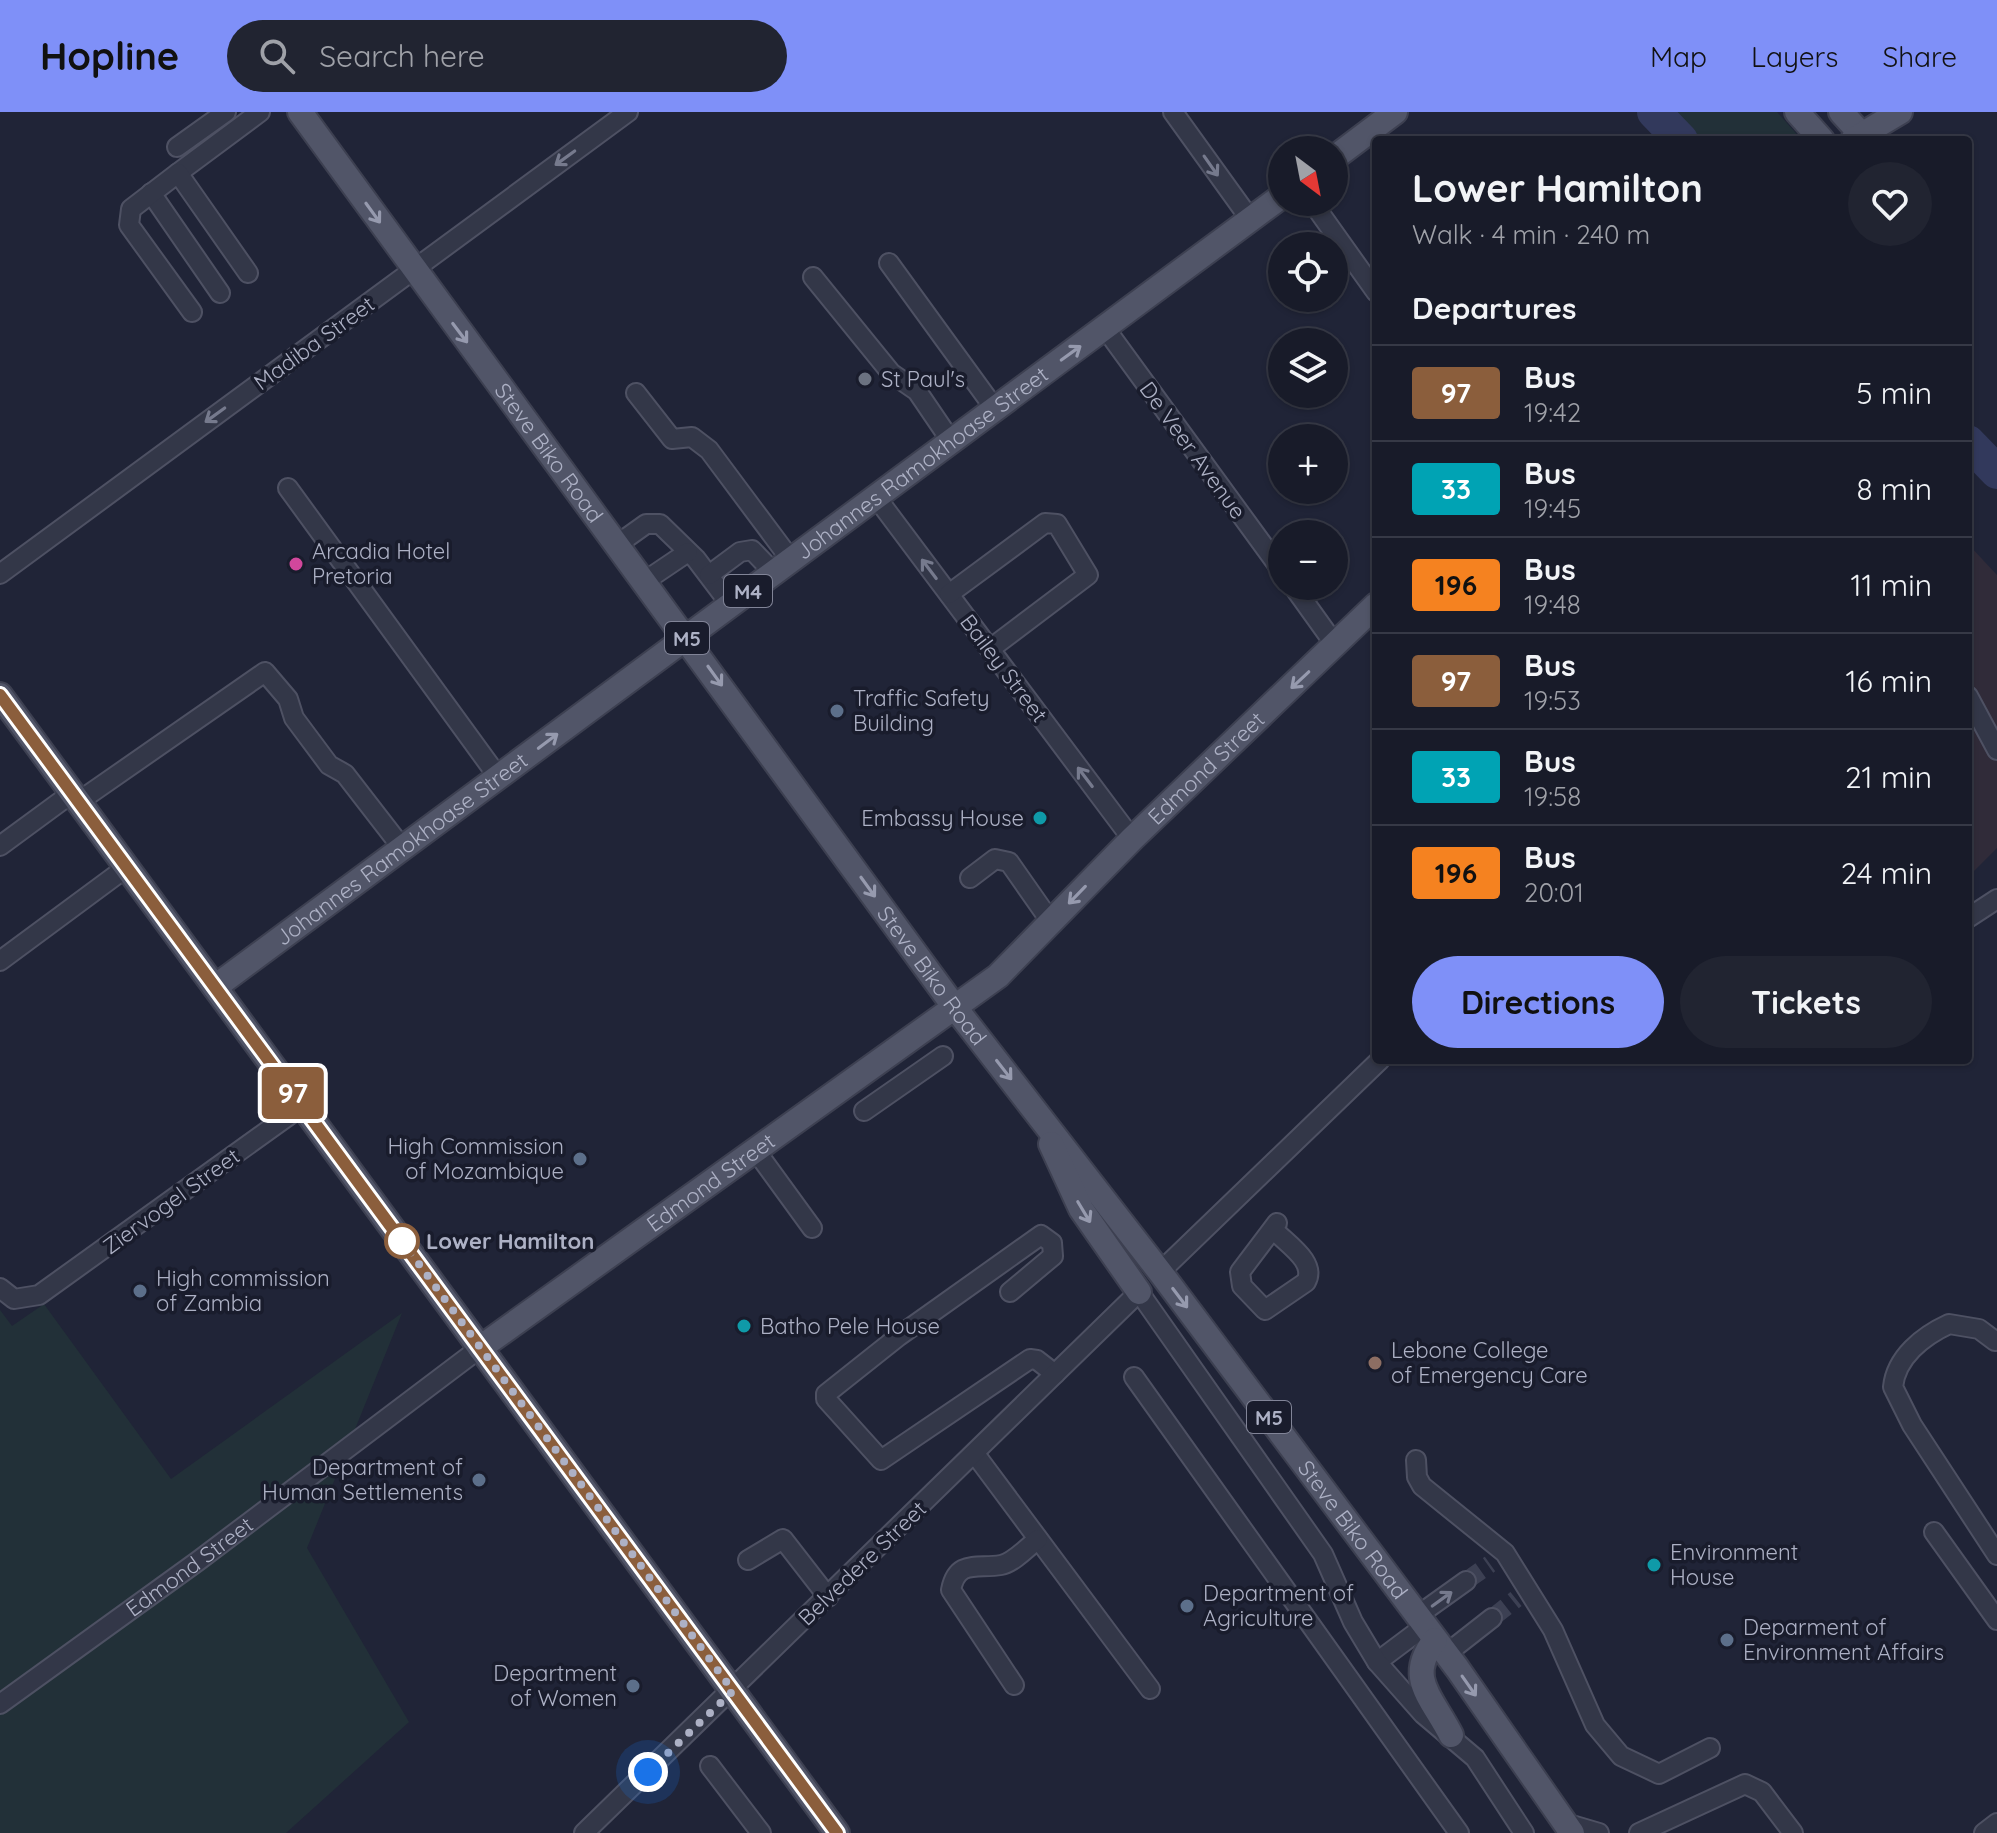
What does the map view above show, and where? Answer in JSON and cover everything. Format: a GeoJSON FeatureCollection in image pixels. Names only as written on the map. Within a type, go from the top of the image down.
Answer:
{"type":"FeatureCollection","features":[{"type":"Feature","properties":{"kind":"main road","name":"Steve Biko Road"},"geometry":{"type":"LineString","coordinates":[[300,112],[956,1009],[1160,1272],[1431,1634],[1569,1828]]}},
{"type":"Feature","properties":{"kind":"main road"},"geometry":{"type":"LineString","coordinates":[[1348,147],[1395,112]]}},
{"type":"Feature","properties":{"kind":"main road"},"geometry":{"type":"LineString","coordinates":[[1797,112],[1818,136]]}},
{"type":"Feature","properties":{"kind":"main road"},"geometry":{"type":"LineString","coordinates":[[1841,112],[1856,136]]}},
{"type":"Feature","properties":{"kind":"main road"},"geometry":{"type":"LineString","coordinates":[[1859,136],[1900,112]]}},
{"type":"Feature","properties":{"kind":"main road","name":"Johannes Ramokhoase Street"},"geometry":{"type":"LineString","coordinates":[[215,987],[1268,206]]}},
{"type":"Feature","properties":{"kind":"main road","name":"Edmond Street"},"geometry":{"type":"LineString","coordinates":[[480,1348],[998,976],[1132,839],[1372,609]]}},
{"type":"Feature","properties":{"kind":"main road"},"geometry":{"type":"LineString","coordinates":[[0,695],[837,1833]]}},
{"type":"Feature","properties":{"kind":"main road"},"geometry":{"type":"LineString","coordinates":[[1040,1116],[1081,1209],[1139,1292]]}},
{"type":"Feature","properties":{"kind":"main road"},"geometry":{"type":"LineString","coordinates":[[1431,1634],[1422,1656],[1420,1677],[1451,1735]]}},
{"type":"Feature","properties":{"kind":"street"},"geometry":{"type":"LineString","coordinates":[[177,147],[226,112]]}},
{"type":"Feature","properties":{"kind":"street"},"geometry":{"type":"LineString","coordinates":[[192,312],[129,225],[131,209],[260,112]]}},
{"type":"Feature","properties":{"kind":"street","name":"Madiba Street"},"geometry":{"type":"LineString","coordinates":[[0,574],[628,112]]}},
{"type":"Feature","properties":{"kind":"street"},"geometry":{"type":"LineString","coordinates":[[1173,112],[1250,219]]}},
{"type":"Feature","properties":{"kind":"street"},"geometry":{"type":"LineString","coordinates":[[178,173],[248,273]]}},
{"type":"Feature","properties":{"kind":"street"},"geometry":{"type":"LineString","coordinates":[[151,193],[220,293]]}},
{"type":"Feature","properties":{"kind":"street"},"geometry":{"type":"LineString","coordinates":[[1322,216],[1372,286]]}},
{"type":"Feature","properties":{"kind":"street"},"geometry":{"type":"LineString","coordinates":[[889,263],[995,409]]}},
{"type":"Feature","properties":{"kind":"street"},"geometry":{"type":"LineString","coordinates":[[813,277],[891,373],[917,391],[951,441]]}},
{"type":"Feature","properties":{"kind":"street","name":"De Veer Avenue"},"geometry":{"type":"LineString","coordinates":[[1105,328],[1268,552]]}},
{"type":"Feature","properties":{"kind":"street"},"geometry":{"type":"LineString","coordinates":[[636,393],[672,439],[692,437],[709,450],[782,566]]}},
{"type":"Feature","properties":{"kind":"street"},"geometry":{"type":"LineString","coordinates":[[288,488],[499,778]]}},
{"type":"Feature","properties":{"kind":"street","name":"Bailey Street"},"geometry":{"type":"LineString","coordinates":[[876,497],[1132,839]]}},
{"type":"Feature","properties":{"kind":"street"},"geometry":{"type":"LineString","coordinates":[[618,544],[652,522],[660,524],[709,575],[730,604]]}},
{"type":"Feature","properties":{"kind":"street"},"geometry":{"type":"LineString","coordinates":[[949,594],[1045,523],[1057,524],[1088,575],[990,649]]}},
{"type":"Feature","properties":{"kind":"street"},"geometry":{"type":"LineString","coordinates":[[709,575],[740,552],[752,550],[782,566]]}},
{"type":"Feature","properties":{"kind":"street"},"geometry":{"type":"LineString","coordinates":[[645,581],[688,552]]}},
{"type":"Feature","properties":{"kind":"street"},"geometry":{"type":"LineString","coordinates":[[1303,600],[1336,646]]}},
{"type":"Feature","properties":{"kind":"street"},"geometry":{"type":"LineString","coordinates":[[0,846],[265,672],[288,699],[294,718],[329,765],[345,774],[403,849]]}},
{"type":"Feature","properties":{"kind":"street"},"geometry":{"type":"LineString","coordinates":[[1972,703],[1997,750]]}},
{"type":"Feature","properties":{"kind":"street"},"geometry":{"type":"LineString","coordinates":[[970,878],[995,859],[1009,862],[1051,922]]}},
{"type":"Feature","properties":{"kind":"street"},"geometry":{"type":"LineString","coordinates":[[0,961],[127,867]]}},
{"type":"Feature","properties":{"kind":"street"},"geometry":{"type":"LineString","coordinates":[[1972,915],[1997,899]]}},
{"type":"Feature","properties":{"kind":"street"},"geometry":{"type":"LineString","coordinates":[[864,1111],[943,1056]]}},
{"type":"Feature","properties":{"kind":"street"},"geometry":{"type":"LineString","coordinates":[[889,1057],[906,1082]]}},
{"type":"Feature","properties":{"kind":"street"},"geometry":{"type":"LineString","coordinates":[[1160,1272],[1376,1064]]}},
{"type":"Feature","properties":{"kind":"street","name":"Ziervogel Street"},"geometry":{"type":"LineString","coordinates":[[0,1288],[14,1299],[39,1295],[302,1106]]}},
{"type":"Feature","properties":{"kind":"street"},"geometry":{"type":"LineString","coordinates":[[756,1151],[812,1228]]}},
{"type":"Feature","properties":{"kind":"street"},"geometry":{"type":"LineString","coordinates":[[1010,1292],[1053,1256],[1052,1243],[1041,1235],[899,1336],[826,1394],[826,1399],[881,1460],[1030,1359],[1037,1360],[1055,1374]]}},
{"type":"Feature","properties":{"kind":"street"},"geometry":{"type":"LineString","coordinates":[[1139,1292],[1323,1554],[1353,1622],[1377,1662],[1423,1714],[1475,1758],[1524,1833]]}},
{"type":"Feature","properties":{"kind":"street","name":"Belvedere Street"},"geometry":{"type":"LineString","coordinates":[[584,1833],[1139,1292]]}},
{"type":"Feature","properties":{"kind":"street"},"geometry":{"type":"LineString","coordinates":[[1996,1345],[1979,1329],[1949,1324],[1916,1345],[1898,1368],[1893,1387],[1912,1425],[1997,1555]]}},
{"type":"Feature","properties":{"kind":"street","name":"Edmond Street"},"geometry":{"type":"LineString","coordinates":[[0,1704],[198,1561],[480,1348]]}},
{"type":"Feature","properties":{"kind":"street"},"geometry":{"type":"LineString","coordinates":[[1134,1377],[1459,1833]]}},
{"type":"Feature","properties":{"kind":"street"},"geometry":{"type":"LineString","coordinates":[[975,1454],[1150,1689]]}},
{"type":"Feature","properties":{"kind":"street"},"geometry":{"type":"LineString","coordinates":[[1416,1460],[1417,1477],[1422,1486],[1498,1559],[1553,1630],[1586,1711],[1621,1756],[1648,1772],[1659,1774],[1710,1748]]}},
{"type":"Feature","properties":{"kind":"street"},"geometry":{"type":"LineString","coordinates":[[1934,1532],[1997,1620]]}},
{"type":"Feature","properties":{"kind":"street"},"geometry":{"type":"LineString","coordinates":[[748,1560],[783,1539],[828,1597]]}},
{"type":"Feature","properties":{"kind":"street"},"geometry":{"type":"LineString","coordinates":[[1014,1685],[951,1590],[953,1580],[970,1564],[1003,1565],[1038,1539]]}},
{"type":"Feature","properties":{"kind":"street"},"geometry":{"type":"LineString","coordinates":[[1431,1634],[1466,1581]]}},
{"type":"Feature","properties":{"kind":"street"},"geometry":{"type":"LineString","coordinates":[[1377,1662],[1431,1634],[1492,1618]]}},
{"type":"Feature","properties":{"kind":"street"},"geometry":{"type":"LineString","coordinates":[[710,1766],[761,1833]]}},
{"type":"Feature","properties":{"kind":"street"},"geometry":{"type":"LineString","coordinates":[[1639,1833],[1734,1787],[1754,1785],[1793,1833]]}},
{"type":"Feature","properties":{"kind":"street"},"geometry":{"type":"LineString","coordinates":[[1672,1833],[1689,1810]]}},
{"type":"Feature","properties":{"kind":"street"},"geometry":{"type":"LineString","coordinates":[[1984,1833],[1997,1823]]}},
{"type":"Feature","properties":{"kind":"street"},"geometry":{"type":"LineString","coordinates":[[1569,1828],[1599,1833]]}},
{"type":"Feature","properties":{"kind":"shaded area"},"geometry":{"type":"Polygon","coordinates":[[[1670,112],[1777,112],[1798,136],[1694,136],[1670,112]]]}},
{"type":"Feature","properties":{"kind":"shaded area"},"geometry":{"type":"Polygon","coordinates":[[[1972,548],[1997,575],[1997,848],[1972,873],[1972,548]]]}},
{"type":"Feature","properties":{"kind":"shaded area"},"geometry":{"type":"Polygon","coordinates":[[[44,1304],[171,1479],[402,1313],[307,1548],[409,1722],[286,1833],[0,1833],[0,1310],[12,1326],[44,1304]]]}},
{"type":"Feature","properties":{"kind":"waterway"},"geometry":{"type":"LineString","coordinates":[[1654,112],[1677,136]]}},
{"type":"Feature","properties":{"kind":"waterway"},"geometry":{"type":"LineString","coordinates":[[1972,446],[1997,472]]}},
{"type":"Feature","properties":{"kind":"tunnel"},"geometry":{"type":"LineString","coordinates":[[1466,1581],[1490,1564]]}},
{"type":"Feature","properties":{"kind":"tunnel"},"geometry":{"type":"LineString","coordinates":[[1492,1618],[1516,1599]]}},
{"type":"Feature","properties":{"kind":"bus line","name":"97"},"geometry":{"type":"LineString","coordinates":[[0,695],[837,1833]]}},
{"type":"Feature","properties":{"kind":"place","name":"St Paul's"},"geometry":{"type":"Point","coordinates":[865,379]}},
{"type":"Feature","properties":{"kind":"place","name":"Arcadia Hotel Pretoria"},"geometry":{"type":"Point","coordinates":[296,564]}},
{"type":"Feature","properties":{"kind":"place","name":"Traffic Safety Building"},"geometry":{"type":"Point","coordinates":[837,711]}},
{"type":"Feature","properties":{"kind":"place","name":"Embassy House"},"geometry":{"type":"Point","coordinates":[1040,818]}},
{"type":"Feature","properties":{"kind":"place","name":"High Commission of Mozambique"},"geometry":{"type":"Point","coordinates":[580,1159]}},
{"type":"Feature","properties":{"kind":"place","name":"Lower Hamilton"},"geometry":{"type":"Point","coordinates":[402,1241]}},
{"type":"Feature","properties":{"kind":"place","name":"High commission of Zambia"},"geometry":{"type":"Point","coordinates":[140,1291]}},
{"type":"Feature","properties":{"kind":"place","name":"Batho Pele House"},"geometry":{"type":"Point","coordinates":[744,1326]}},
{"type":"Feature","properties":{"kind":"place","name":"Lebone College of Emergency Care"},"geometry":{"type":"Point","coordinates":[1375,1363]}},
{"type":"Feature","properties":{"kind":"place","name":"Department of Human Settlements"},"geometry":{"type":"Point","coordinates":[479,1480]}},
{"type":"Feature","properties":{"kind":"place","name":"Environment House"},"geometry":{"type":"Point","coordinates":[1654,1565]}},
{"type":"Feature","properties":{"kind":"place","name":"Department of Agriculture"},"geometry":{"type":"Point","coordinates":[1187,1606]}},
{"type":"Feature","properties":{"kind":"place","name":"Deparment of Environment Affairs"},"geometry":{"type":"Point","coordinates":[1727,1640]}},
{"type":"Feature","properties":{"kind":"place","name":"Department of Women"},"geometry":{"type":"Point","coordinates":[633,1686]}},
{"type":"Feature","properties":{"kind":"route"},"geometry":{"type":"LineString","coordinates":[[402,1241],[733,1691],[648,1772]]}}]}
